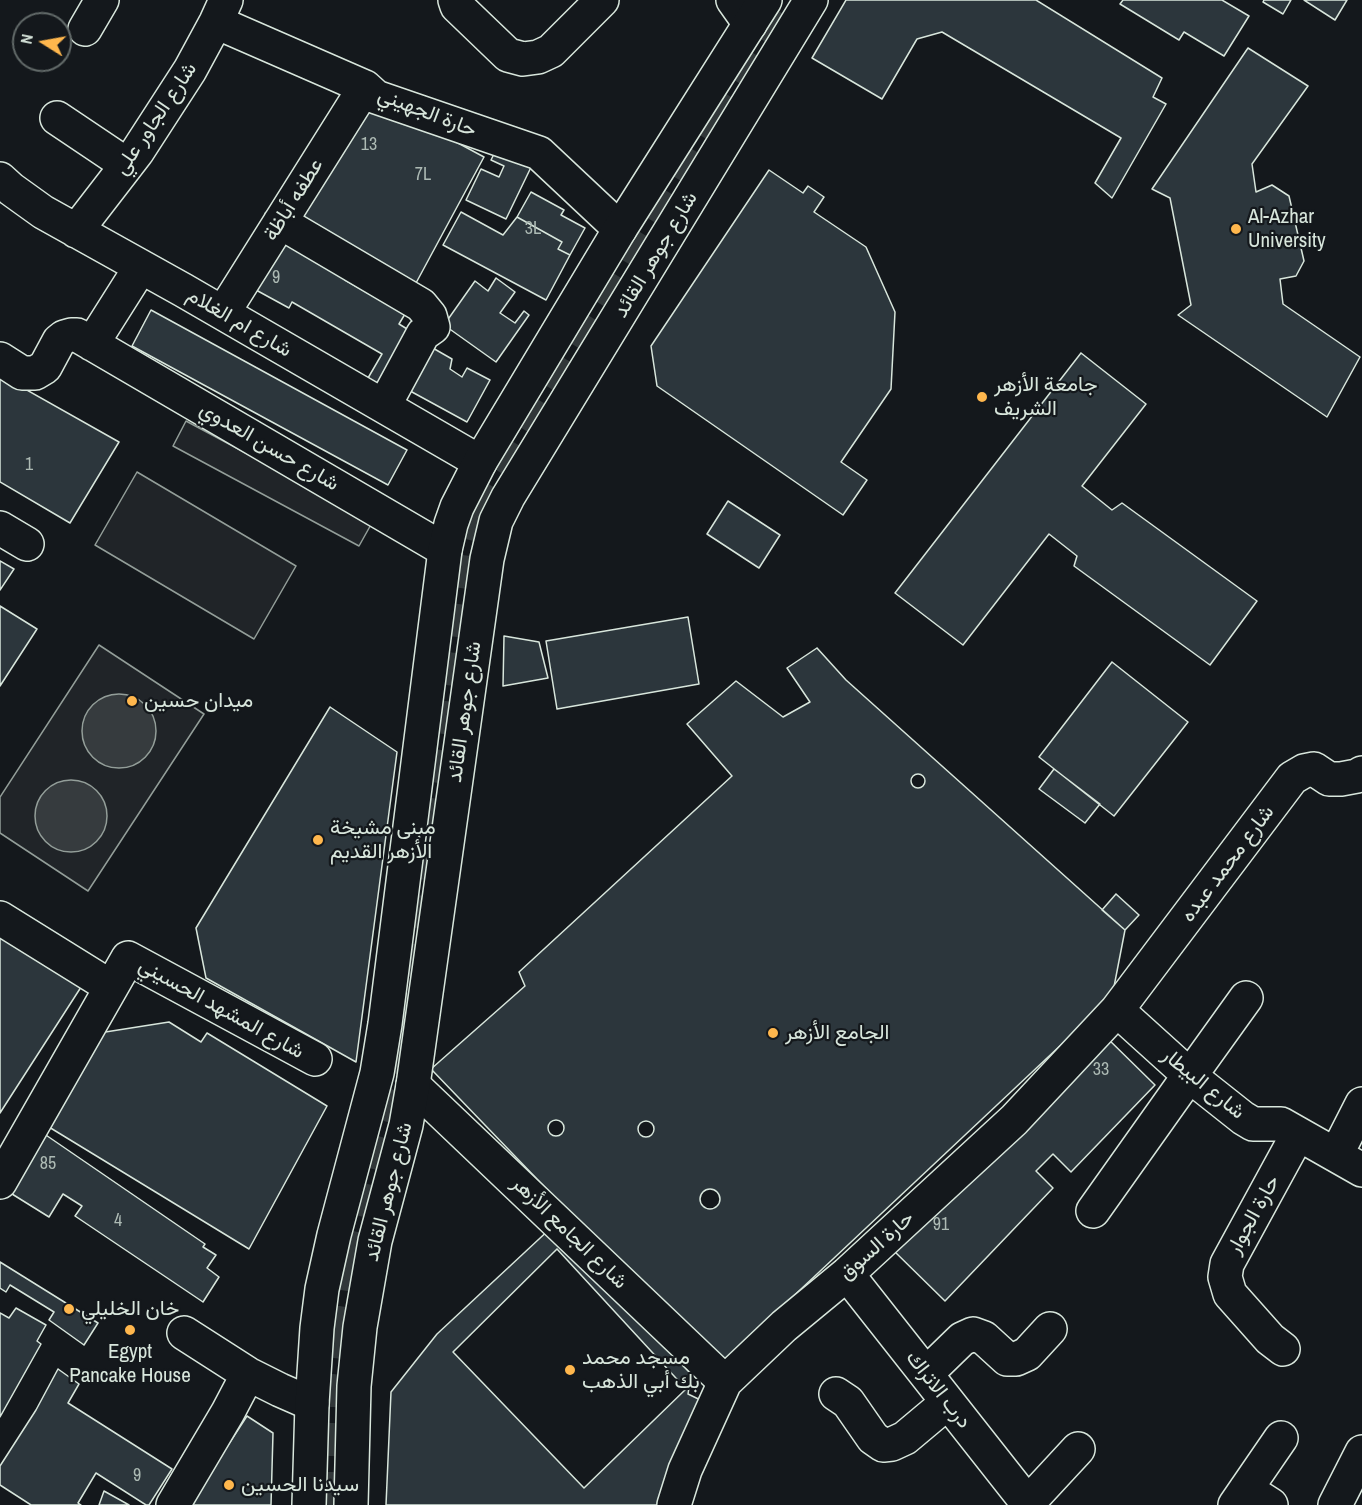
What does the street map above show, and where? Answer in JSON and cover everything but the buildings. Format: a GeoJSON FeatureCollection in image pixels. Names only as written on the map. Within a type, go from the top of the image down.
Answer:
{"type":"FeatureCollection","features":[{"type":"Feature","properties":{"kind":"street"},"geometry":{"type":"LineString","coordinates":[[85,29],[102,0]]}},
{"type":"Feature","properties":{"kind":"street"},"geometry":{"type":"LineString","coordinates":[[455,0],[457,6],[508,55],[523,59],[538,57],[551,51],[602,0]]}},
{"type":"Feature","properties":{"kind":"street","name":"شارع جوهر القائد"},"geometry":{"type":"LineString","coordinates":[[351,1505],[354,1386],[360,1327],[375,1241],[406,1125],[413,1085],[487,558],[496,521],[508,497],[811,0]]}},
{"type":"Feature","properties":{"kind":"street","name":"شارع جوهر القائد"},"geometry":{"type":"LineString","coordinates":[[309,1505],[312,1404],[322,1289],[377,1073],[445,550],[451,524],[480,462],[749,8]]}},
{"type":"Feature","properties":{"kind":"street","name":"حارة الجهيني"},"geometry":{"type":"LineString","coordinates":[[221,11],[365,87],[376,97],[539,153],[620,229]]}},
{"type":"Feature","properties":{"kind":"street","name":"شارع الجاور علي"},"geometry":{"type":"LineString","coordinates":[[76,231],[127,165],[190,69],[221,11]]}},
{"type":"Feature","properties":{"kind":"street","name":"عطفه أباظة"},"geometry":{"type":"LineString","coordinates":[[223,313],[365,87]]}},
{"type":"Feature","properties":{"kind":"street"},"geometry":{"type":"LineString","coordinates":[[57,118],[127,165]]}},
{"type":"Feature","properties":{"kind":"street","name":"شارع ام الغلام"},"geometry":{"type":"LineString","coordinates":[[0,179],[43,212],[480,462]]}},
{"type":"Feature","properties":{"kind":"street"},"geometry":{"type":"LineString","coordinates":[[280,222],[421,306],[430,316],[433,327],[423,334],[384,406]]}},
{"type":"Feature","properties":{"kind":"street"},"geometry":{"type":"LineString","coordinates":[[92,344],[140,268]]}},
{"type":"Feature","properties":{"kind":"street","name":"شارع حسن العدوي"},"geometry":{"type":"LineString","coordinates":[[0,359],[22,373],[35,373],[45,367],[59,341],[64,337],[77,335],[445,550]]}},
{"type":"Feature","properties":{"kind":"street","name":"شارع محمد عبده"},"geometry":{"type":"LineString","coordinates":[[1117,1010],[1293,778],[1314,769],[1329,779],[1360,776]]}},
{"type":"Feature","properties":{"kind":"street","name":"شارع المشهد الحسيني"},"geometry":{"type":"LineString","coordinates":[[0,918],[111,987],[128,958],[315,1059]]}},
{"type":"Feature","properties":{"kind":"street"},"geometry":{"type":"LineString","coordinates":[[1,1178],[111,987]]}},
{"type":"Feature","properties":{"kind":"street"},"geometry":{"type":"LineString","coordinates":[[1093,1211],[1246,998]]}},
{"type":"Feature","properties":{"kind":"street","name":"شارع البيطار"},"geometry":{"type":"LineString","coordinates":[[1117,1010],[1186,1082],[1253,1124],[1281,1124],[1349,1162]]}},
{"type":"Feature","properties":{"kind":"street","name":"حارة السوق"},"geometry":{"type":"LineString","coordinates":[[674,1505],[686,1470],[725,1382],[784,1326],[847,1274],[1014,1120],[1117,1010]]}},
{"type":"Feature","properties":{"kind":"street","name":"شارع الجامع الأزهر"},"geometry":{"type":"LineString","coordinates":[[413,1085],[725,1382]]}},
{"type":"Feature","properties":{"kind":"street"},"geometry":{"type":"LineString","coordinates":[[1349,1162],[1362,1104]]}},
{"type":"Feature","properties":{"kind":"street","name":"حارة الجوار"},"geometry":{"type":"LineString","coordinates":[[1283,1349],[1270,1339],[1230,1293],[1225,1277],[1227,1264],[1298,1134]]}},
{"type":"Feature","properties":{"kind":"street","name":"درب الاتراك"},"geometry":{"type":"LineString","coordinates":[[847,1274],[1023,1502]]}},
{"type":"Feature","properties":{"kind":"street"},"geometry":{"type":"LineString","coordinates":[[926,1374],[962,1339],[973,1334],[984,1338],[1007,1359],[1016,1359],[1028,1354],[1050,1329]]}},
{"type":"Feature","properties":{"kind":"street"},"geometry":{"type":"LineString","coordinates":[[184,1333],[248,1374],[312,1404]]}},
{"type":"Feature","properties":{"kind":"street"},"geometry":{"type":"LineString","coordinates":[[173,1505],[248,1374]]}},
{"type":"Feature","properties":{"kind":"street"},"geometry":{"type":"LineString","coordinates":[[836,1395],[848,1402],[873,1438],[884,1445],[906,1438],[948,1402]]}},
{"type":"Feature","properties":{"kind":"street"},"geometry":{"type":"LineString","coordinates":[[1251,1500],[1281,1438]]}},
{"type":"Feature","properties":{"kind":"street"},"geometry":{"type":"LineString","coordinates":[[1023,1502],[1078,1449]]}},
{"type":"Feature","properties":{"kind":"street"},"geometry":{"type":"LineString","coordinates":[[1335,1505],[1362,1452]]}},
{"type":"Feature","properties":{"kind":"shaded area"},"geometry":{"type":"Polygon","coordinates":[[[186,421],[373,521],[359,546],[173,446],[186,421]]]}},
{"type":"Feature","properties":{"kind":"shaded area"},"geometry":{"type":"Polygon","coordinates":[[[137,472],[296,566],[254,639],[95,545],[137,472]]]}},
{"type":"Feature","properties":{"kind":"shaded area"},"geometry":{"type":"Polygon","coordinates":[[[99,645],[204,714],[88,891],[0,833],[0,797],[99,645]]]}},
{"type":"Feature","properties":{"kind":"shaded area"},"geometry":{"type":"Polygon","coordinates":[[[119,694],[140,700],[150,710],[156,731],[150,752],[140,762],[119,768],[98,762],[88,752],[82,731],[88,710],[98,700],[119,694]]]}},
{"type":"Feature","properties":{"kind":"shaded area"},"geometry":{"type":"Polygon","coordinates":[[[71,780],[91,786],[101,796],[107,816],[101,836],[91,846],[71,852],[51,846],[41,836],[35,816],[41,796],[51,786],[71,780]]]}},
{"type":"Feature","properties":{"kind":"tunnel"},"geometry":{"type":"LineString","coordinates":[[712,124],[787,0]]}},
{"type":"Feature","properties":{"kind":"tunnel"},"geometry":{"type":"LineString","coordinates":[[471,512],[719,101]]}},
{"type":"Feature","properties":{"kind":"tunnel"},"geometry":{"type":"LineString","coordinates":[[350,1264],[354,1237],[397,1075],[466,552],[476,513],[487,494]]}},
{"type":"Feature","properties":{"kind":"tunnel"},"geometry":{"type":"LineString","coordinates":[[331,1338],[348,1241]]}},
{"type":"Feature","properties":{"kind":"tunnel"},"geometry":{"type":"LineString","coordinates":[[330,1505],[333,1383],[341,1315]]}},
{"type":"Feature","properties":{"kind":"place","name":"Al-Azhar University"},"geometry":{"type":"Point","coordinates":[1236,229]}},
{"type":"Feature","properties":{"kind":"place","name":"جامعة الأزهر الشريف"},"geometry":{"type":"Point","coordinates":[982,397]}},
{"type":"Feature","properties":{"kind":"place","name":"ميدان حسين"},"geometry":{"type":"Point","coordinates":[132,701]}},
{"type":"Feature","properties":{"kind":"place","name":"مبنى مشيخة الأزهر القديم"},"geometry":{"type":"Point","coordinates":[318,840]}},
{"type":"Feature","properties":{"kind":"place","name":"الجامع الأزهر"},"geometry":{"type":"Point","coordinates":[773,1033]}},
{"type":"Feature","properties":{"kind":"place","name":"خان الخليلي"},"geometry":{"type":"Point","coordinates":[69,1309]}},
{"type":"Feature","properties":{"kind":"place","name":"Egypt Pancake House"},"geometry":{"type":"Point","coordinates":[130,1330]}},
{"type":"Feature","properties":{"kind":"place","name":"مسجد محمد بك أبي الذهب"},"geometry":{"type":"Point","coordinates":[570,1370]}},
{"type":"Feature","properties":{"kind":"place","name":"سيدنا الحسين"},"geometry":{"type":"Point","coordinates":[229,1485]}}]}
